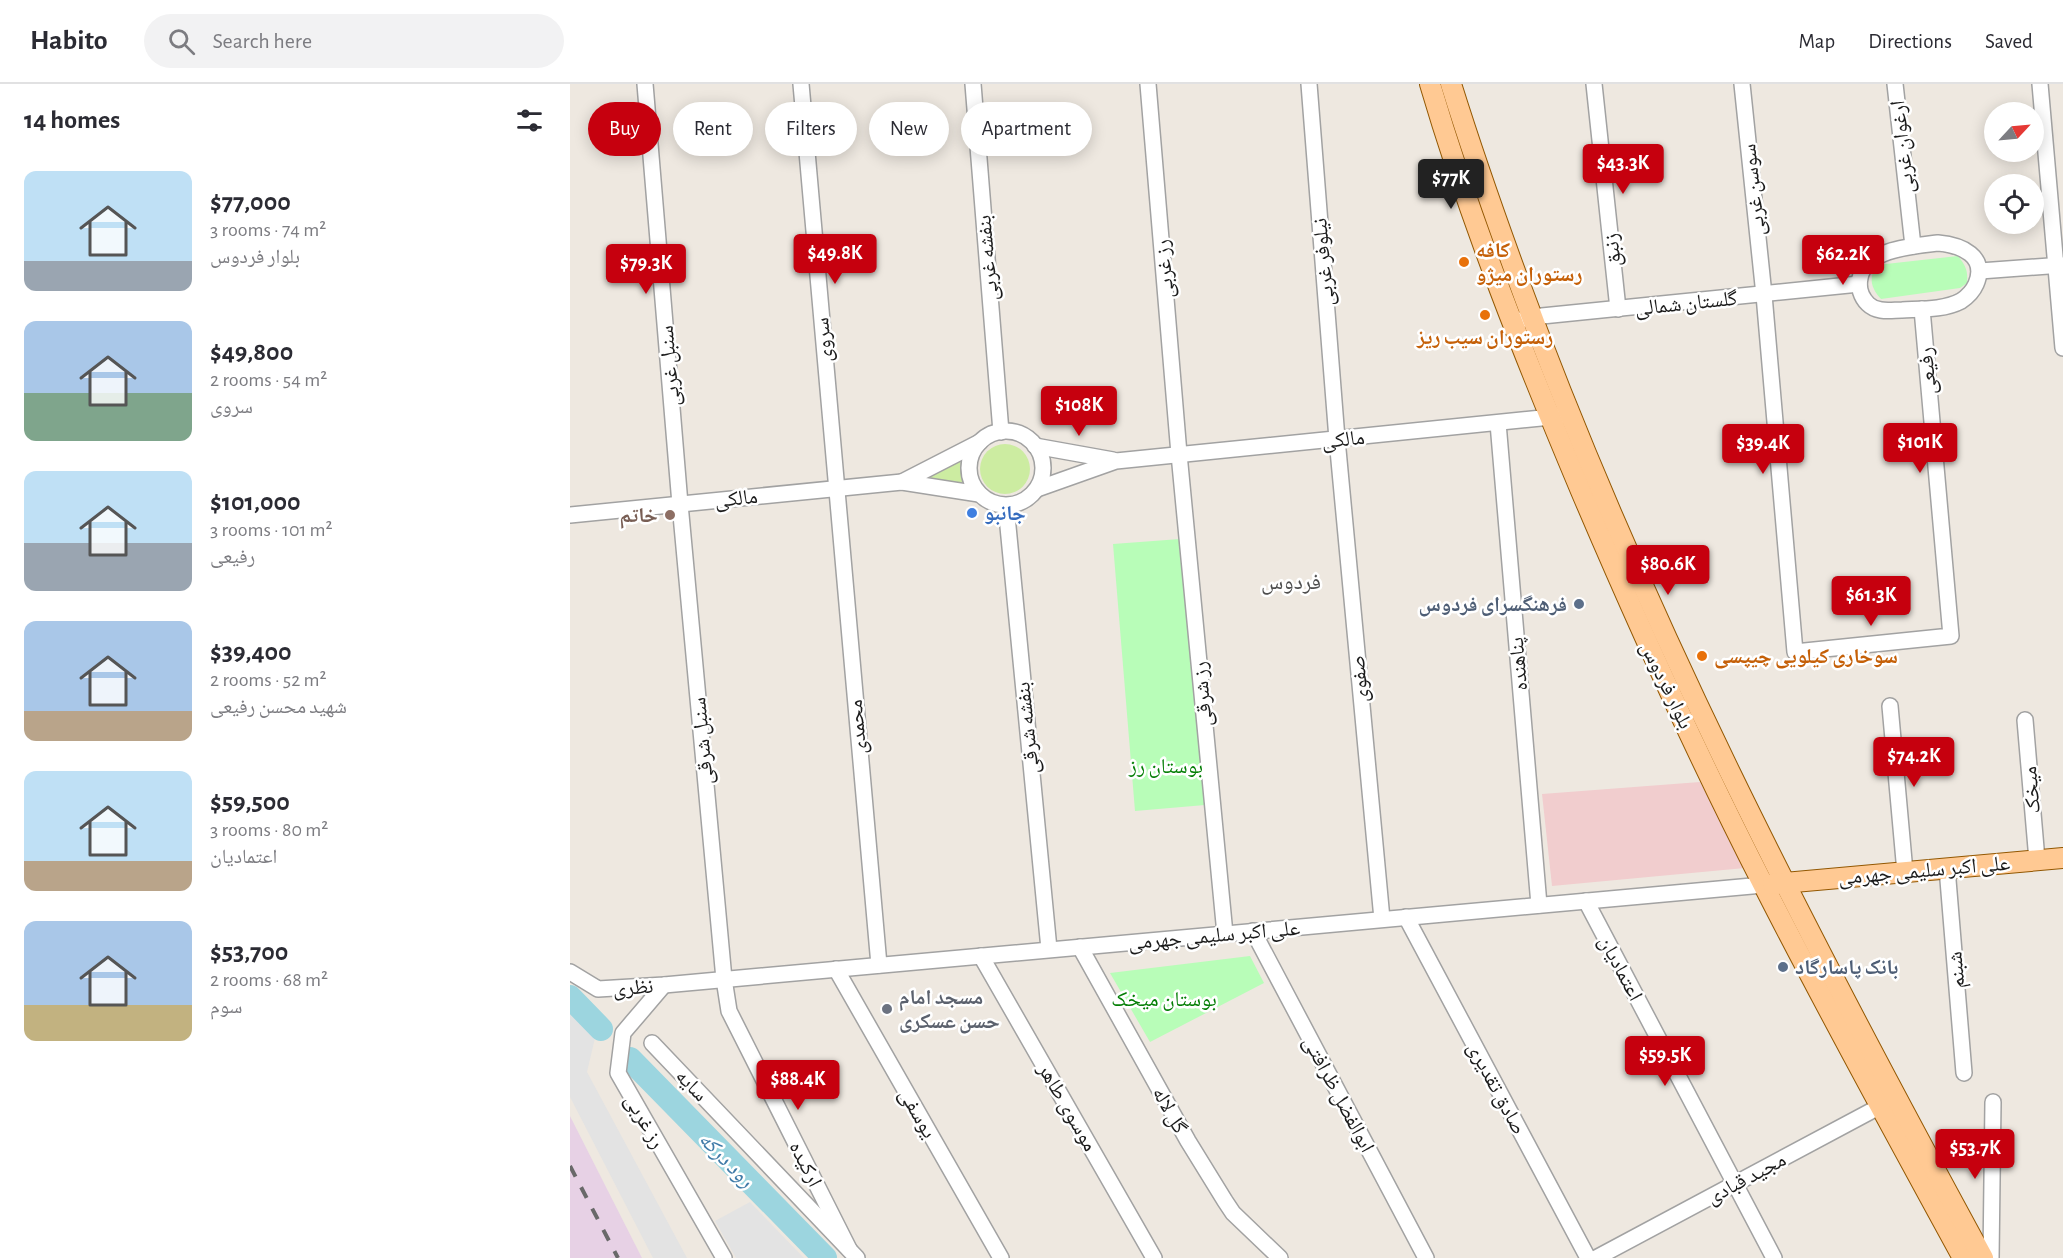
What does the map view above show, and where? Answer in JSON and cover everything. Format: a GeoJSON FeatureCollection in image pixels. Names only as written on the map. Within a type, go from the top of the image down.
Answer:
{"type":"FeatureCollection","features":[{"type":"Feature","properties":{"kind":"main road","name":"بلوار فردوس"},"geometry":{"type":"LineString","coordinates":[[1430,84],[1451,154],[1513,322],[1963,1258]]}},
{"type":"Feature","properties":{"kind":"main road","name":"بلوار فردوس"},"geometry":{"type":"LineString","coordinates":[[1451,84],[1471,149],[1532,317],[1560,416],[1644,639],[1763,885],[1888,1102],[1983,1258]]}},
{"type":"Feature","properties":{"kind":"main road","name":"علی اکبر سلیمی جهرمی"},"geometry":{"type":"LineString","coordinates":[[1763,885],[2063,858]]}},
{"type":"Feature","properties":{"kind":"street","name":"سنبل غربی"},"geometry":{"type":"LineString","coordinates":[[645,84],[680,504]]}},
{"type":"Feature","properties":{"kind":"street","name":"سروی"},"geometry":{"type":"LineString","coordinates":[[801,84],[836,488]]}},
{"type":"Feature","properties":{"kind":"street","name":"بنفشه غربی"},"geometry":{"type":"LineString","coordinates":[[973,84],[1001,432]]}},
{"type":"Feature","properties":{"kind":"street","name":"رز غربی"},"geometry":{"type":"LineString","coordinates":[[1148,84],[1179,454]]}},
{"type":"Feature","properties":{"kind":"street","name":"نیلوفر غربی"},"geometry":{"type":"LineString","coordinates":[[1309,84],[1337,439]]}},
{"type":"Feature","properties":{"kind":"street","name":"زنبق"},"geometry":{"type":"LineString","coordinates":[[1594,84],[1618,309]]}},
{"type":"Feature","properties":{"kind":"street","name":"سوسن غربی"},"geometry":{"type":"LineString","coordinates":[[1742,84],[1764,295],[1795,651]]}},
{"type":"Feature","properties":{"kind":"street","name":"ارغوان غربی"},"geometry":{"type":"LineString","coordinates":[[1895,84],[1913,246]]}},
{"type":"Feature","properties":{"kind":"street"},"geometry":{"type":"LineString","coordinates":[[2040,84],[2059,265],[2063,348]]}},
{"type":"Feature","properties":{"kind":"street"},"geometry":{"type":"LineString","coordinates":[[1938,243],[1951,244],[1963,249],[1977,263],[1980,271],[1974,289],[1961,300],[1944,306],[1922,309],[1878,309],[1867,303],[1859,284],[1864,268],[1870,261],[1889,252],[1938,243]]}},
{"type":"Feature","properties":{"kind":"street"},"geometry":{"type":"LineString","coordinates":[[1980,271],[2059,265]]}},
{"type":"Feature","properties":{"kind":"street","name":"گلستان شمالی"},"geometry":{"type":"LineString","coordinates":[[1513,322],[1532,317],[1859,284]]}},
{"type":"Feature","properties":{"kind":"street","name":"رفیعی"},"geometry":{"type":"LineString","coordinates":[[1795,651],[1951,636],[1922,309]]}},
{"type":"Feature","properties":{"kind":"street","name":"مالکی"},"geometry":{"type":"LineString","coordinates":[[1037,489],[1116,461],[1560,416]]}},
{"type":"Feature","properties":{"kind":"street","name":"پناهنده"},"geometry":{"type":"LineString","coordinates":[[1498,423],[1539,905]]}},
{"type":"Feature","properties":{"kind":"street"},"geometry":{"type":"LineString","coordinates":[[1001,432],[1020,435],[1035,446],[1041,456],[1043,467],[1042,478],[1037,489],[1029,498],[1018,504],[1006,506],[987,500],[979,494],[972,484],[969,473],[973,451],[990,435],[1001,432]]}},
{"type":"Feature","properties":{"kind":"street","name":"صفوی"},"geometry":{"type":"LineString","coordinates":[[1337,439],[1382,919]]}},
{"type":"Feature","properties":{"kind":"street","name":"مالکی"},"geometry":{"type":"LineString","coordinates":[[902,482],[981,442]]}},
{"type":"Feature","properties":{"kind":"street","name":"مالکی"},"geometry":{"type":"LineString","coordinates":[[1035,446],[1116,461]]}},
{"type":"Feature","properties":{"kind":"street","name":"رز شرقی"},"geometry":{"type":"LineString","coordinates":[[1179,454],[1225,934]]}},
{"type":"Feature","properties":{"kind":"street","name":"مالکی"},"geometry":{"type":"LineString","coordinates":[[570,515],[902,482],[979,494]]}},
{"type":"Feature","properties":{"kind":"street","name":"محمدی"},"geometry":{"type":"LineString","coordinates":[[836,488],[879,965]]}},
{"type":"Feature","properties":{"kind":"street","name":"سنبل شرقی"},"geometry":{"type":"LineString","coordinates":[[680,504],[724,979]]}},
{"type":"Feature","properties":{"kind":"street","name":"بنفشه شرقی"},"geometry":{"type":"LineString","coordinates":[[1006,506],[1049,950]]}},
{"type":"Feature","properties":{"kind":"street"},"geometry":{"type":"LineString","coordinates":[[1890,706],[1905,872]]}},
{"type":"Feature","properties":{"kind":"street","name":"میخک"},"geometry":{"type":"LineString","coordinates":[[2025,720],[2037,860]]}},
{"type":"Feature","properties":{"kind":"street","name":"شبنم"},"geometry":{"type":"LineString","coordinates":[[1947,868],[1964,1073]]}},
{"type":"Feature","properties":{"kind":"street","name":"علی اکبر سلیمی جهرمی"},"geometry":{"type":"LineString","coordinates":[[664,984],[1763,885]]}},
{"type":"Feature","properties":{"kind":"street","name":"اعتمادیان"},"geometry":{"type":"LineString","coordinates":[[1586,901],[1774,1258]]}},
{"type":"Feature","properties":{"kind":"street","name":"صادق تقدیری"},"geometry":{"type":"LineString","coordinates":[[1406,917],[1588,1258]]}},
{"type":"Feature","properties":{"kind":"street","name":"ابوالفضل ظرافتی"},"geometry":{"type":"LineString","coordinates":[[1253,931],[1426,1258]]}},
{"type":"Feature","properties":{"kind":"street","name":"گل لاله"},"geometry":{"type":"LineString","coordinates":[[1080,947],[1188,1141],[1225,1201],[1243,1223],[1280,1258]]}},
{"type":"Feature","properties":{"kind":"street","name":"موسوی طاهر"},"geometry":{"type":"LineString","coordinates":[[981,956],[1154,1258]]}},
{"type":"Feature","properties":{"kind":"street","name":"یوسفی"},"geometry":{"type":"LineString","coordinates":[[836,969],[1001,1258]]}},
{"type":"Feature","properties":{"kind":"street","name":"نظری"},"geometry":{"type":"LineString","coordinates":[[570,972],[598,989],[664,984]]}},
{"type":"Feature","properties":{"kind":"street","name":"ارکیده"},"geometry":{"type":"LineString","coordinates":[[724,979],[729,1011],[853,1254]]}},
{"type":"Feature","properties":{"kind":"street","name":"رز غربی"},"geometry":{"type":"LineString","coordinates":[[664,984],[623,1033],[618,1073],[724,1258]]}},
{"type":"Feature","properties":{"kind":"street","name":"سایه"},"geometry":{"type":"LineString","coordinates":[[652,1043],[853,1254]]}},
{"type":"Feature","properties":{"kind":"street","name":"مجید قبادی"},"geometry":{"type":"LineString","coordinates":[[1596,1258],[1888,1102]]}},
{"type":"Feature","properties":{"kind":"street"},"geometry":{"type":"LineString","coordinates":[[1991,1258],[1992,1102]]}},
{"type":"Feature","properties":{"kind":"shaded area"},"geometry":{"type":"Polygon","coordinates":[[[1700,782],[1745,868],[1552,886],[1542,794],[1700,782]]]}},
{"type":"Feature","properties":{"kind":"shaded area"},"geometry":{"type":"Polygon","coordinates":[[[570,1010],[595,1038],[587,1072],[687,1258],[653,1258],[570,1097],[570,1010]]]}},
{"type":"Feature","properties":{"kind":"shaded area"},"geometry":{"type":"Polygon","coordinates":[[[570,1116],[642,1258],[570,1258],[570,1116]]]}},
{"type":"Feature","properties":{"kind":"shaded area"},"geometry":{"type":"Polygon","coordinates":[[[750,1202],[804,1258],[736,1258],[715,1221],[750,1202]]]}},
{"type":"Feature","properties":{"kind":"green space"},"geometry":{"type":"Polygon","coordinates":[[[1958,256],[1965,266],[1967,275],[1967,283],[1960,288],[1881,299],[1873,287],[1872,274],[1877,265],[1958,256]]]}},
{"type":"Feature","properties":{"kind":"green space"},"geometry":{"type":"Polygon","coordinates":[[[1000,444],[1010,444],[1023,451],[1030,464],[1030,474],[1023,487],[1010,494],[1000,494],[991,490],[984,483],[980,474],[980,464],[984,455],[991,448],[1000,444]]]}},
{"type":"Feature","properties":{"kind":"green space"},"geometry":{"type":"Polygon","coordinates":[[[960,460],[963,485],[918,478],[960,460]]]}},
{"type":"Feature","properties":{"kind":"green space","name":"بوستان رز"},"geometry":{"type":"Polygon","coordinates":[[[1180,539],[1205,805],[1135,811],[1113,544],[1180,539]]]}},
{"type":"Feature","properties":{"kind":"green space","name":"بوستان میخک"},"geometry":{"type":"Polygon","coordinates":[[[1250,956],[1264,983],[1150,1042],[1110,973],[1250,956]]]}},
{"type":"Feature","properties":{"kind":"waterway","name":"رود درکه"},"geometry":{"type":"LineString","coordinates":[[570,997],[601,1029]]}},
{"type":"Feature","properties":{"kind":"waterway","name":"رود درکه"},"geometry":{"type":"LineString","coordinates":[[630,1059],[825,1258]]}},
{"type":"Feature","properties":{"kind":"railway"},"geometry":{"type":"LineString","coordinates":[[570,1166],[618,1258]]}},
{"type":"Feature","properties":{"kind":"place","name":"کافه رستوران ميژو"},"geometry":{"type":"Point","coordinates":[1464,262]}},
{"type":"Feature","properties":{"kind":"place","name":"رستوران سیب ریز"},"geometry":{"type":"Point","coordinates":[1485,315]}},
{"type":"Feature","properties":{"kind":"place","name":"جانبو"},"geometry":{"type":"Point","coordinates":[972,513]}},
{"type":"Feature","properties":{"kind":"place","name":"خاتم"},"geometry":{"type":"Point","coordinates":[670,515]}},
{"type":"Feature","properties":{"kind":"place","name":"فرهنگسرای فردوس"},"geometry":{"type":"Point","coordinates":[1579,604]}},
{"type":"Feature","properties":{"kind":"place","name":"سوخاری كيلويی چيپسی"},"geometry":{"type":"Point","coordinates":[1702,656]}},
{"type":"Feature","properties":{"kind":"place","name":"بانک پاسارگاد"},"geometry":{"type":"Point","coordinates":[1783,967]}},
{"type":"Feature","properties":{"kind":"place","name":"مسجد امام حسن عسکری"},"geometry":{"type":"Point","coordinates":[887,1009]}},
{"type":"Feature","properties":{"kind":"district","name":"فردوس"},"geometry":{"type":"Point","coordinates":[1291,581]}}]}
